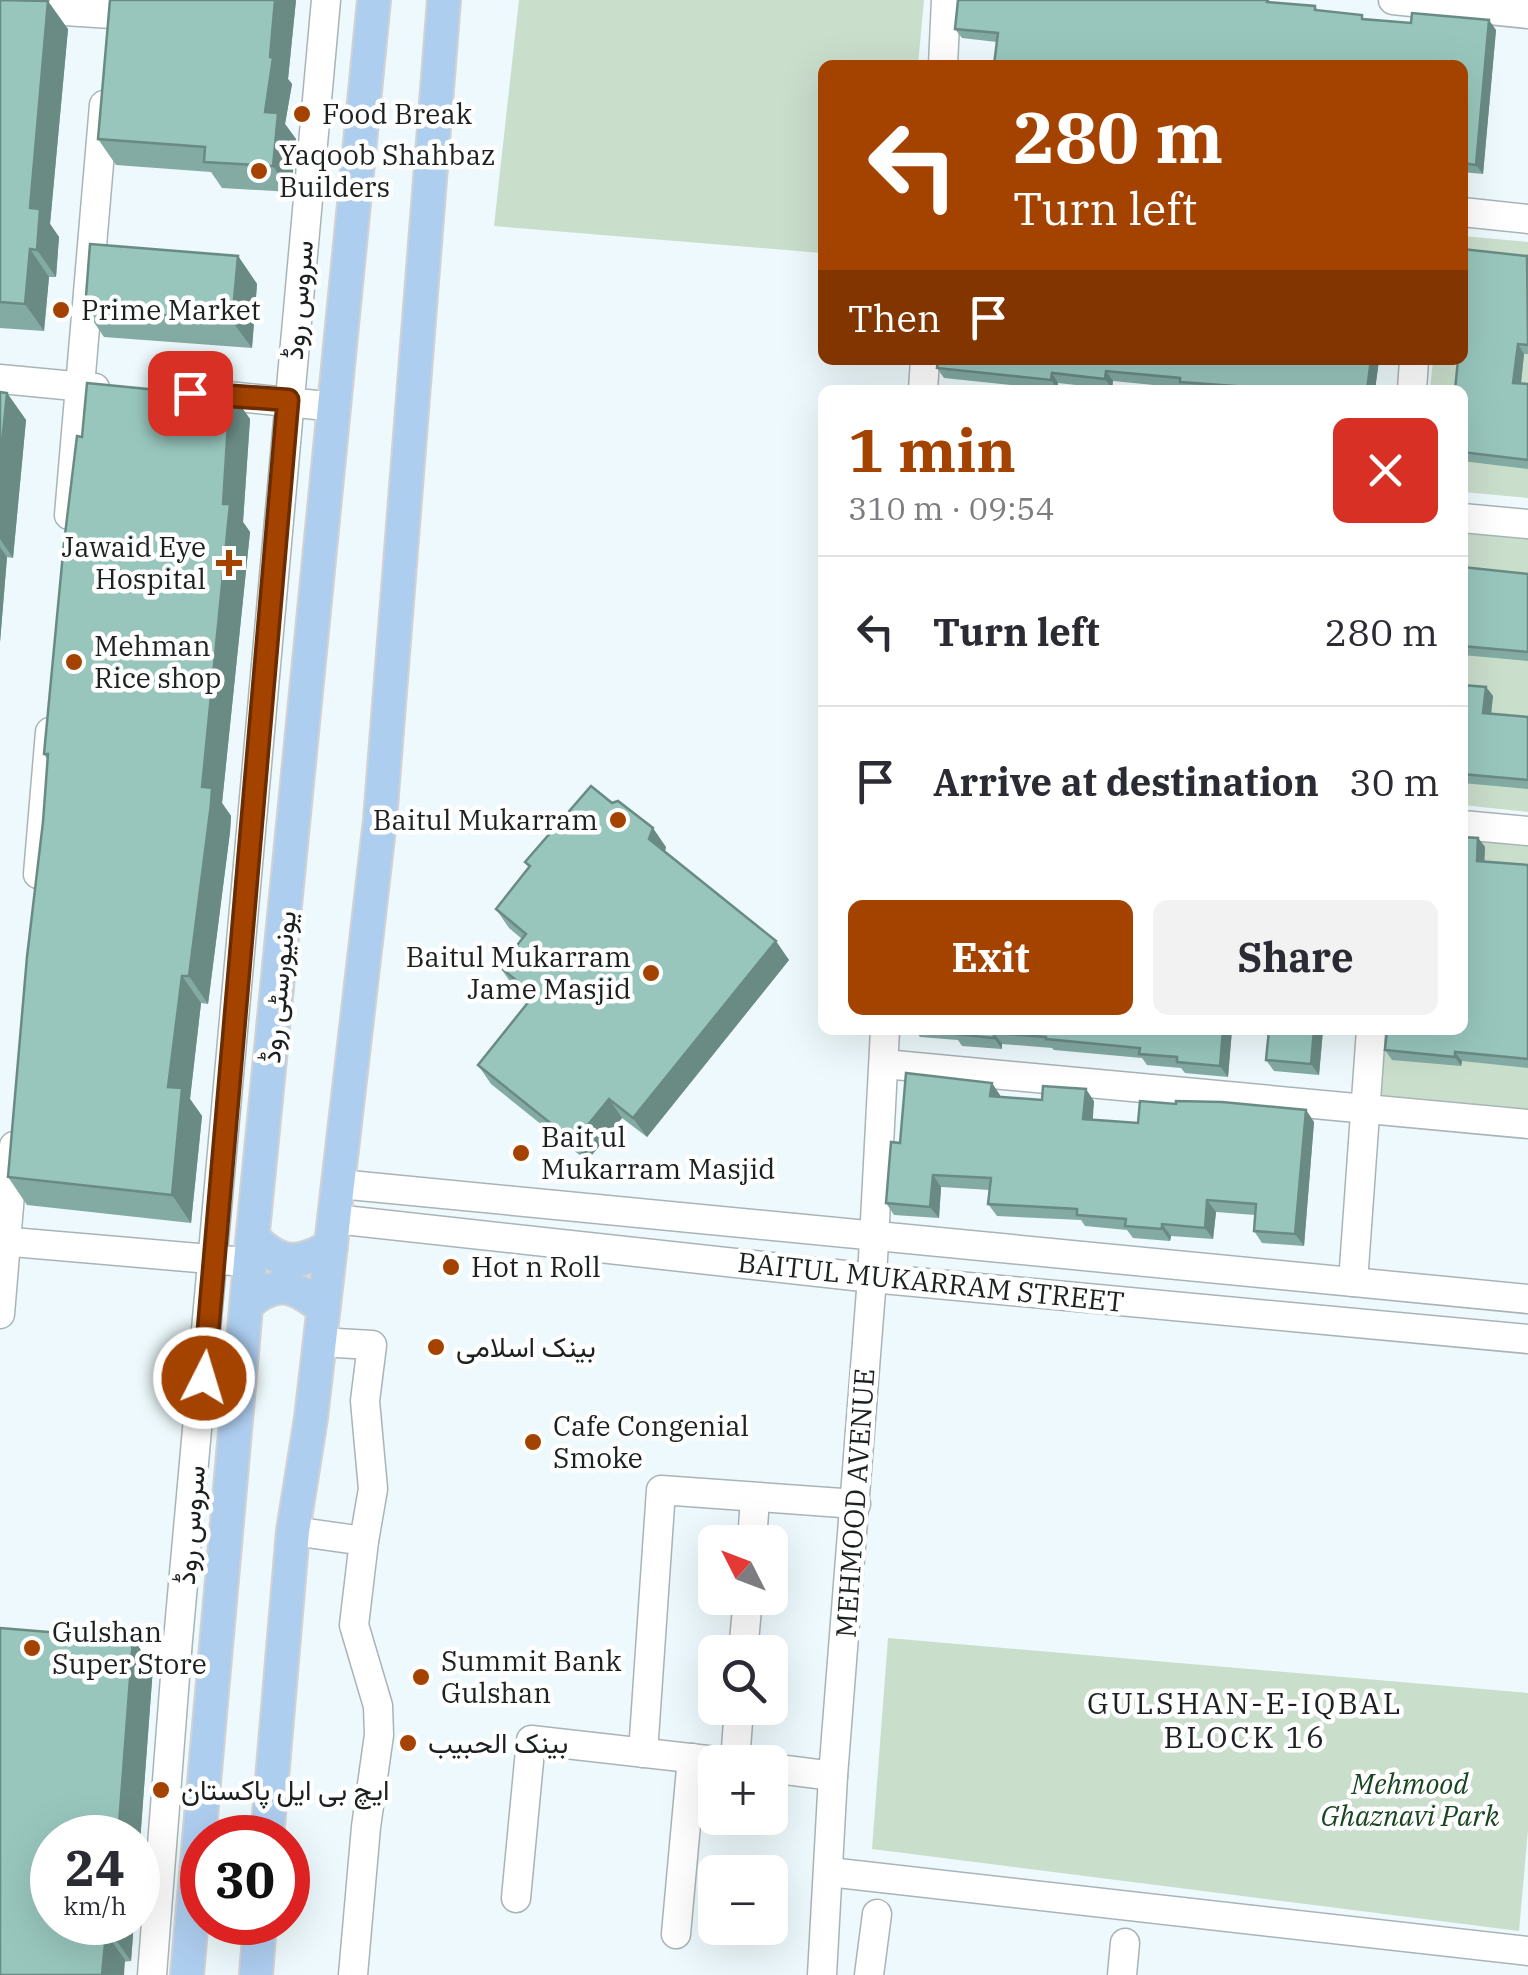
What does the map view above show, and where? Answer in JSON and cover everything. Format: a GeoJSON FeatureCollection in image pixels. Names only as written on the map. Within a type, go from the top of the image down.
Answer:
{"type":"FeatureCollection","features":[{"type":"Feature","properties":{"kind":"main road","name":"یونیورسٹی روڈ"},"geometry":{"type":"LineString","coordinates":[[188,1975],[251,1250],[374,0]]}},
{"type":"Feature","properties":{"kind":"main road"},"geometry":{"type":"LineString","coordinates":[[270,1815],[293,1532],[324,1308],[380,820],[444,0]]}},
{"type":"Feature","properties":{"kind":"main road"},"geometry":{"type":"LineString","coordinates":[[251,1250],[287,1261],[308,1259],[333,1233]]}},
{"type":"Feature","properties":{"kind":"main road"},"geometry":{"type":"LineString","coordinates":[[247,1304],[265,1288],[283,1287],[302,1292],[324,1308]]}},
{"type":"Feature","properties":{"kind":"main road"},"geometry":{"type":"LineString","coordinates":[[256,1975],[258,1945]]}},
{"type":"Feature","properties":{"kind":"street","name":"سروس روڈ"},"geometry":{"type":"LineString","coordinates":[[152,1975],[177,1652],[326,0]]}},
{"type":"Feature","properties":{"kind":"street"},"geometry":{"type":"LineString","coordinates":[[943,60],[946,0]]}},
{"type":"Feature","properties":{"kind":"street"},"geometry":{"type":"LineString","coordinates":[[1393,0],[1528,14]]}},
{"type":"Feature","properties":{"kind":"street"},"geometry":{"type":"LineString","coordinates":[[0,7],[111,16]]}},
{"type":"Feature","properties":{"kind":"street"},"geometry":{"type":"LineString","coordinates":[[66,546],[106,73]]}},
{"type":"Feature","properties":{"kind":"street"},"geometry":{"type":"LineString","coordinates":[[1468,213],[1528,219]]}},
{"type":"Feature","properties":{"kind":"street"},"geometry":{"type":"LineString","coordinates":[[0,378],[116,389]]}},
{"type":"Feature","properties":{"kind":"street"},"geometry":{"type":"LineString","coordinates":[[172,392],[336,407]]}},
{"type":"Feature","properties":{"kind":"street"},"geometry":{"type":"LineString","coordinates":[[1468,519],[1528,524]]}},
{"type":"Feature","properties":{"kind":"street"},"geometry":{"type":"LineString","coordinates":[[35,904],[52,705]]}},
{"type":"Feature","properties":{"kind":"street"},"geometry":{"type":"LineString","coordinates":[[1468,826],[1528,831]]}},
{"type":"Feature","properties":{"kind":"street","name":"MEHMOOD AVENUE"},"geometry":{"type":"LineString","coordinates":[[822,1975],[832,1776],[856,1504],[886,1035]]}},
{"type":"Feature","properties":{"kind":"street"},"geometry":{"type":"LineString","coordinates":[[1354,1282],[1371,1035]]}},
{"type":"Feature","properties":{"kind":"street"},"geometry":{"type":"LineString","coordinates":[[884,1064],[1528,1124]]}},
{"type":"Feature","properties":{"kind":"street"},"geometry":{"type":"LineString","coordinates":[[0,1314],[3,1241],[16,1122]]}},
{"type":"Feature","properties":{"kind":"street","name":"BAITUL MUKARRAM STREET"},"geometry":{"type":"LineString","coordinates":[[339,1184],[1528,1300]]}},
{"type":"Feature","properties":{"kind":"street","name":"BAITUL MUKARRAM STREET"},"geometry":{"type":"LineString","coordinates":[[333,1233],[872,1278],[1528,1340]]}},
{"type":"Feature","properties":{"kind":"street"},"geometry":{"type":"LineString","coordinates":[[3,1241],[214,1259],[251,1250]]}},
{"type":"Feature","properties":{"kind":"street"},"geometry":{"type":"LineString","coordinates":[[319,1342],[372,1346],[365,1402],[372,1488],[354,1626],[378,1706],[379,1735],[366,1827],[354,1975]]}},
{"type":"Feature","properties":{"kind":"street"},"geometry":{"type":"LineString","coordinates":[[643,1752],[661,1490],[856,1504]]}},
{"type":"Feature","properties":{"kind":"street"},"geometry":{"type":"LineString","coordinates":[[753,1525],[755,1498]]}},
{"type":"Feature","properties":{"kind":"street"},"geometry":{"type":"LineString","coordinates":[[293,1532],[364,1541]]}},
{"type":"Feature","properties":{"kind":"street"},"geometry":{"type":"LineString","coordinates":[[185,1575],[221,1577]]}},
{"type":"Feature","properties":{"kind":"street"},"geometry":{"type":"LineString","coordinates":[[78,1641],[177,1652]]}},
{"type":"Feature","properties":{"kind":"street"},"geometry":{"type":"LineString","coordinates":[[516,1898],[531,1740],[698,1759]]}},
{"type":"Feature","properties":{"kind":"street"},"geometry":{"type":"LineString","coordinates":[[676,1934],[692,1758]]}},
{"type":"Feature","properties":{"kind":"street"},"geometry":{"type":"LineString","coordinates":[[788,1770],[832,1776]]}},
{"type":"Feature","properties":{"kind":"street"},"geometry":{"type":"LineString","coordinates":[[829,1872],[1528,1950]]}},
{"type":"Feature","properties":{"kind":"street"},"geometry":{"type":"LineString","coordinates":[[870,1975],[877,1914]]}},
{"type":"Feature","properties":{"kind":"street"},"geometry":{"type":"LineString","coordinates":[[1122,1975],[1126,1942]]}},
{"type":"Feature","properties":{"kind":"green space"},"geometry":{"type":"Polygon","coordinates":[[[519,0],[924,0],[918,60],[818,60],[818,253],[494,226],[519,0]]]}},
{"type":"Feature","properties":{"kind":"green space"},"geometry":{"type":"Polygon","coordinates":[[[1468,236],[1528,242],[1528,498],[1468,492],[1468,385],[1430,385],[1432,365],[1468,365],[1468,236]]]}},
{"type":"Feature","properties":{"kind":"green space"},"geometry":{"type":"Polygon","coordinates":[[[1468,526],[1528,532],[1528,812],[1468,806],[1468,526]]]}},
{"type":"Feature","properties":{"kind":"green space"},"geometry":{"type":"Polygon","coordinates":[[[1468,837],[1528,843],[1528,1111],[1379,1096],[1384,1035],[1468,1035],[1468,837]]]}},
{"type":"Feature","properties":{"kind":"green space","name":"Mehmood Ghaznavi Park"},"geometry":{"type":"Polygon","coordinates":[[[888,1638],[1528,1693],[1528,1830],[1519,1931],[872,1849],[888,1638]]]}},
{"type":"Feature","properties":{"kind":"building"},"geometry":{"type":"Polygon","coordinates":[[[0,0],[48,1],[30,208],[40,209],[37,250],[30,249],[25,304],[0,302],[0,0]]]}},
{"type":"Feature","properties":{"kind":"building"},"geometry":{"type":"Polygon","coordinates":[[[110,0],[275,0],[270,57],[273,58],[265,112],[278,113],[273,166],[204,162],[205,147],[98,139],[110,0]]]}},
{"type":"Feature","properties":{"kind":"building"},"geometry":{"type":"Polygon","coordinates":[[[958,0],[1268,0],[1362,15],[1362,19],[1411,23],[1412,13],[1489,20],[1476,165],[1468,164],[1468,60],[995,60],[998,33],[955,29],[958,0]]]}},
{"type":"Feature","properties":{"kind":"building"},"geometry":{"type":"Polygon","coordinates":[[[90,244],[238,256],[232,321],[85,309],[90,244]]]}},
{"type":"Feature","properties":{"kind":"building"},"geometry":{"type":"Polygon","coordinates":[[[1468,250],[1527,256],[1528,345],[1518,344],[1513,383],[1528,384],[1528,460],[1468,453],[1468,385],[1456,385],[1458,365],[1468,365],[1468,250]]]}},
{"type":"Feature","properties":{"kind":"building"},"geometry":{"type":"Polygon","coordinates":[[[1370,365],[1368,385],[1221,385],[1106,371],[1105,379],[1052,373],[1051,380],[937,368],[1370,365]]]}},
{"type":"Feature","properties":{"kind":"building"},"geometry":{"type":"Polygon","coordinates":[[[87,383],[168,391],[230,391],[223,504],[230,504],[202,787],[212,788],[211,804],[189,976],[182,976],[168,1087],[182,1088],[172,1195],[8,1177],[43,822],[48,754],[44,754],[64,543],[87,383]]]}},
{"type":"Feature","properties":{"kind":"building"},"geometry":{"type":"Polygon","coordinates":[[[0,392],[7,393],[0,463],[0,392]]]}},
{"type":"Feature","properties":{"kind":"building"},"geometry":{"type":"Polygon","coordinates":[[[1468,568],[1528,574],[1528,652],[1468,647],[1468,568]]]}},
{"type":"Feature","properties":{"kind":"building"},"geometry":{"type":"Polygon","coordinates":[[[1468,686],[1486,687],[1483,713],[1528,717],[1528,780],[1468,775],[1468,686]]]}},
{"type":"Feature","properties":{"kind":"building","name":"Baitul Mukarram Jame Masjid"},"geometry":{"type":"Polygon","coordinates":[[[591,786],[653,828],[649,839],[776,941],[633,1118],[609,1099],[574,1142],[478,1065],[534,995],[500,967],[526,934],[496,909],[530,866],[525,862],[591,786]]]}},
{"type":"Feature","properties":{"kind":"building"},"geometry":{"type":"Polygon","coordinates":[[[1468,837],[1478,838],[1477,861],[1528,865],[1528,1059],[1385,1050],[1386,1035],[1468,1035],[1468,837]]]}},
{"type":"Feature","properties":{"kind":"building"},"geometry":{"type":"Polygon","coordinates":[[[1020,1035],[1223,1035],[1220,1066],[1139,1054],[1140,1048],[1020,1035]]]}},
{"type":"Feature","properties":{"kind":"building"},"geometry":{"type":"Polygon","coordinates":[[[1268,1035],[1314,1035],[1311,1064],[1266,1060],[1268,1035]]]}},
{"type":"Feature","properties":{"kind":"building"},"geometry":{"type":"Polygon","coordinates":[[[906,1073],[992,1083],[990,1096],[1042,1100],[1043,1086],[1086,1089],[1083,1119],[1138,1123],[1140,1101],[1222,1102],[1306,1110],[1295,1234],[1254,1231],[1256,1204],[1207,1200],[1205,1228],[1162,1224],[1162,1229],[1125,1226],[1126,1219],[1077,1215],[1077,1209],[988,1204],[991,1178],[933,1175],[930,1207],[886,1203],[891,1142],[900,1143],[906,1073]]]}},
{"type":"Feature","properties":{"kind":"building"},"geometry":{"type":"Polygon","coordinates":[[[0,1628],[133,1639],[120,1815],[30,1815],[30,1945],[105,1945],[102,1975],[0,1975],[0,1628]]]}},
{"type":"Feature","properties":{"kind":"place","name":"Food Break"},"geometry":{"type":"Point","coordinates":[302,114]}},
{"type":"Feature","properties":{"kind":"place","name":"Yaqoob Shahbaz Builders"},"geometry":{"type":"Point","coordinates":[259,171]}},
{"type":"Feature","properties":{"kind":"place","name":"Prime Market"},"geometry":{"type":"Point","coordinates":[61,310]}},
{"type":"Feature","properties":{"kind":"place","name":"Jawaid Eye Hospital"},"geometry":{"type":"Point","coordinates":[229,563]}},
{"type":"Feature","properties":{"kind":"place","name":"Mehman Rice shop"},"geometry":{"type":"Point","coordinates":[74,662]}},
{"type":"Feature","properties":{"kind":"place","name":"Baitul Mukarram"},"geometry":{"type":"Point","coordinates":[618,820]}},
{"type":"Feature","properties":{"kind":"place","name":"Baitul Mukarram Jame Masjid"},"geometry":{"type":"Point","coordinates":[651,973]}},
{"type":"Feature","properties":{"kind":"place","name":"Bait ul Mukarram Masjid"},"geometry":{"type":"Point","coordinates":[521,1153]}},
{"type":"Feature","properties":{"kind":"place","name":"Hot n Roll"},"geometry":{"type":"Point","coordinates":[451,1267]}},
{"type":"Feature","properties":{"kind":"place","name":"بینک اسلامی"},"geometry":{"type":"Point","coordinates":[436,1347]}},
{"type":"Feature","properties":{"kind":"place","name":"Cafe Congenial Smoke"},"geometry":{"type":"Point","coordinates":[533,1442]}},
{"type":"Feature","properties":{"kind":"place","name":"Gulshan Super Store"},"geometry":{"type":"Point","coordinates":[32,1648]}},
{"type":"Feature","properties":{"kind":"place","name":"Summit Bank Gulshan"},"geometry":{"type":"Point","coordinates":[421,1677]}},
{"type":"Feature","properties":{"kind":"place","name":"بينک الحبيب"},"geometry":{"type":"Point","coordinates":[408,1743]}},
{"type":"Feature","properties":{"kind":"place","name":"ایچ بی ایل پاکستان"},"geometry":{"type":"Point","coordinates":[161,1790]}},
{"type":"Feature","properties":{"kind":"district","name":"GULSHAN-E-IQBAL BLOCK 16"},"geometry":{"type":"Point","coordinates":[1245,1721]}},
{"type":"Feature","properties":{"kind":"route"},"geometry":{"type":"LineString","coordinates":[[190,393],[288,400],[204,1378]]}}]}
